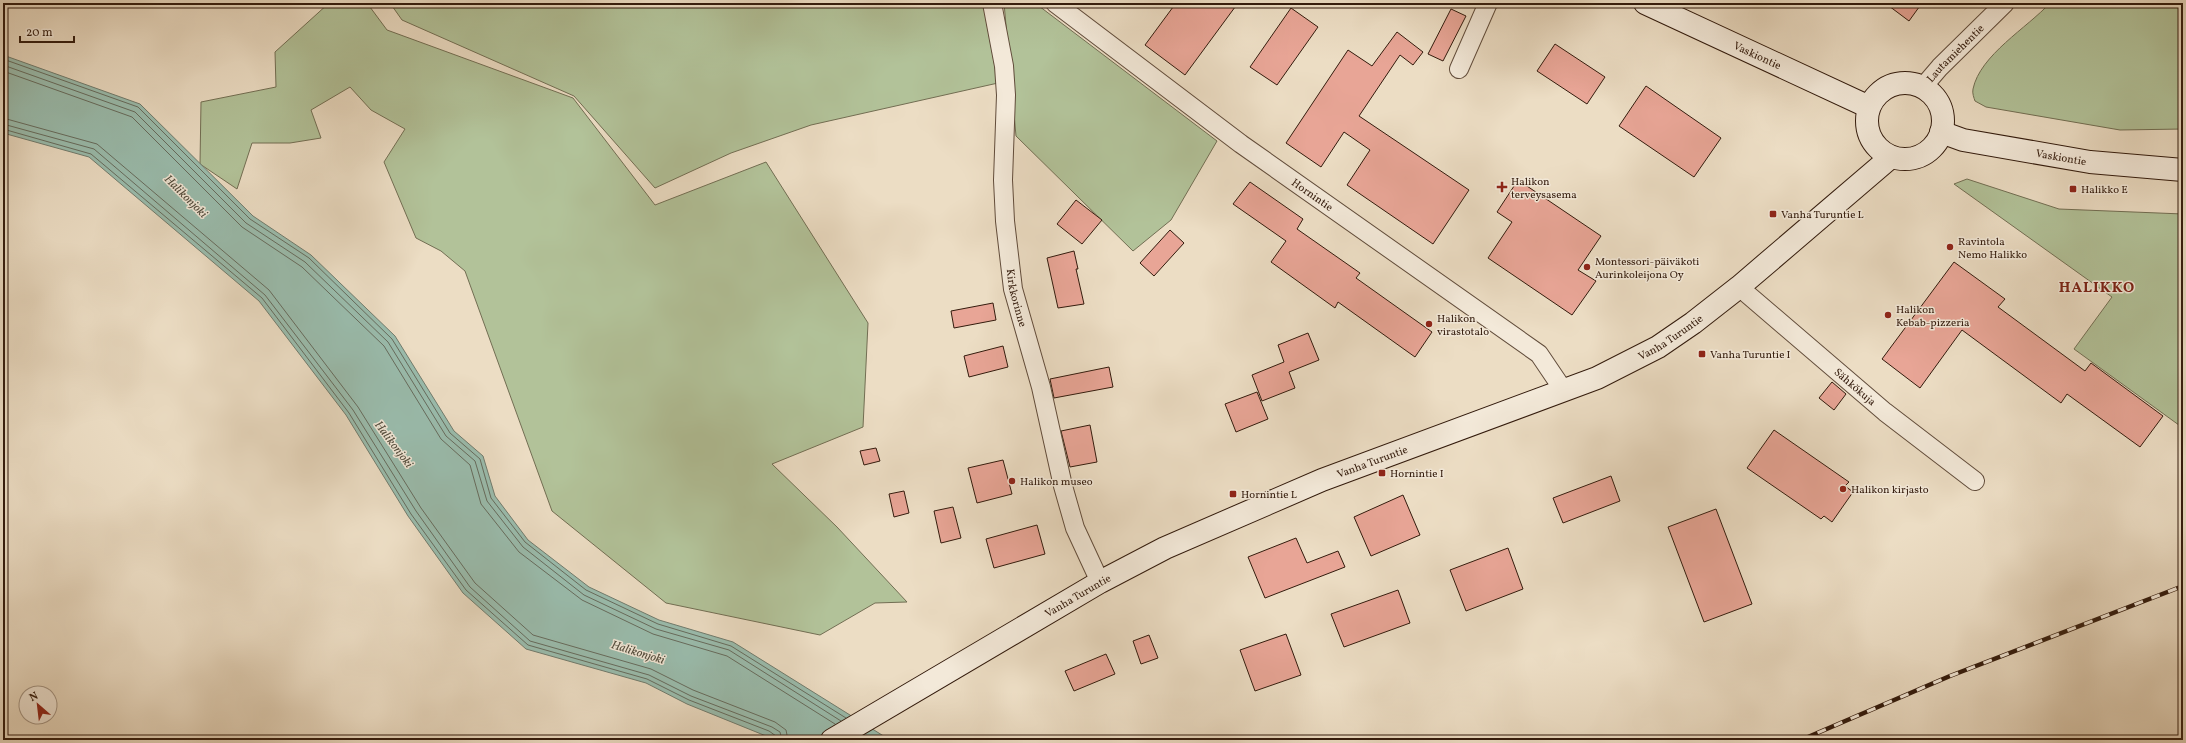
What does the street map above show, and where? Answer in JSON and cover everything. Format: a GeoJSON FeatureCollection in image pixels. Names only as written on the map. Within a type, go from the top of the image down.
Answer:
{"type":"FeatureCollection","features":[{"type":"Feature","properties":{"kind":"street","name":"Kirkkorinne"},"geometry":{"type":"LineString","coordinates":[[992,3],[1004,66],[1006,95],[1004,200],[1013,289],[1041,387],[1063,486],[1075,528],[1100,582]]}},
{"type":"Feature","properties":{"kind":"street","name":"Hornintie"},"geometry":{"type":"LineString","coordinates":[[1054,3],[1241,144],[1538,354],[1564,391]]}},
{"type":"Feature","properties":{"kind":"street"},"geometry":{"type":"LineString","coordinates":[[1460,69],[1488,3]]}},
{"type":"Feature","properties":{"kind":"street","name":"Vaskiontie"},"geometry":{"type":"LineString","coordinates":[[1645,3],[1869,106]]}},
{"type":"Feature","properties":{"kind":"street","name":"Lautamiehentie"},"geometry":{"type":"LineString","coordinates":[[1922,88],[1940,67],[2005,3]]}},
{"type":"Feature","properties":{"kind":"street"},"geometry":{"type":"LineString","coordinates":[[1901,83],[1922,88],[1932,95],[1939,105],[1942,114],[1941,132],[1936,142],[1920,155],[1911,158],[1891,156],[1875,145],[1870,137],[1867,127],[1869,106],[1881,91],[1890,86],[1901,83]]}},
{"type":"Feature","properties":{"kind":"street","name":"Vaskiontie"},"geometry":{"type":"LineString","coordinates":[[1941,132],[1963,140],[2090,162],[2183,170]]}},
{"type":"Feature","properties":{"kind":"street","name":"Vanha Turuntie"},"geometry":{"type":"LineString","coordinates":[[832,740],[1100,582],[1165,548],[1322,480],[1597,378],[1658,347],[1693,323],[1739,287],[1891,156]]}},
{"type":"Feature","properties":{"kind":"street","name":"Sähkökuja"},"geometry":{"type":"LineString","coordinates":[[1739,287],[1885,412],[1975,481]]}},
{"type":"Feature","properties":{"kind":"shaded area"},"geometry":{"type":"Polygon","coordinates":[[[329,3],[367,3],[387,30],[573,98],[655,205],[766,162],[868,323],[863,427],[772,464],[837,527],[907,602],[875,603],[820,635],[666,603],[552,511],[465,271],[441,251],[416,238],[384,162],[405,129],[371,110],[350,87],[311,110],[321,138],[290,143],[252,143],[237,189],[200,164],[201,102],[276,87],[275,52],[329,3]]]}},
{"type":"Feature","properties":{"kind":"shaded area"},"geometry":{"type":"Polygon","coordinates":[[[390,3],[983,3],[998,83],[811,125],[731,153],[655,188],[574,96],[402,20],[390,3]]]}},
{"type":"Feature","properties":{"kind":"shaded area"},"geometry":{"type":"Polygon","coordinates":[[[1004,3],[1035,3],[1217,141],[1171,220],[1133,251],[1016,136],[1004,3]]]}},
{"type":"Feature","properties":{"kind":"shaded area"},"geometry":{"type":"Polygon","coordinates":[[[2050,3],[2183,3],[2183,129],[2120,130],[1986,107],[1975,101],[1973,89],[1977,77],[1994,53],[2050,3]]]}},
{"type":"Feature","properties":{"kind":"shaded area"},"geometry":{"type":"Polygon","coordinates":[[[1967,179],[2059,209],[2183,214],[2183,428],[2074,349],[2112,297],[1954,184],[1967,179]]]}},
{"type":"Feature","properties":{"kind":"water","name":"Halikonjoki"},"geometry":{"type":"Polygon","coordinates":[[[3,55],[140,104],[253,216],[311,255],[395,336],[454,431],[483,456],[495,496],[528,540],[589,587],[659,620],[733,642],[890,740],[776,740],[687,704],[646,683],[526,649],[463,593],[408,516],[346,415],[259,301],[89,157],[3,133],[3,55]]]}},
{"type":"Feature","properties":{"kind":"building"},"geometry":{"type":"Polygon","coordinates":[[[1176,3],[1238,3],[1185,75],[1145,45],[1176,3]]]}},
{"type":"Feature","properties":{"kind":"building"},"geometry":{"type":"Polygon","coordinates":[[[1885,3],[1922,3],[1909,21],[1885,3]]]}},
{"type":"Feature","properties":{"kind":"building"},"geometry":{"type":"Polygon","coordinates":[[[1291,8],[1318,27],[1277,85],[1250,67],[1291,8]]]}},
{"type":"Feature","properties":{"kind":"building"},"geometry":{"type":"Polygon","coordinates":[[[1451,9],[1466,16],[1443,61],[1428,54],[1451,9]]]}},
{"type":"Feature","properties":{"kind":"building"},"geometry":{"type":"Polygon","coordinates":[[[1397,32],[1423,52],[1413,65],[1400,55],[1359,116],[1469,190],[1433,244],[1347,185],[1370,150],[1344,132],[1321,167],[1286,143],[1348,50],[1372,66],[1397,32]]]}},
{"type":"Feature","properties":{"kind":"building"},"geometry":{"type":"Polygon","coordinates":[[[1555,44],[1605,77],[1587,104],[1537,71],[1555,44]]]}},
{"type":"Feature","properties":{"kind":"building"},"geometry":{"type":"Polygon","coordinates":[[[1646,86],[1721,138],[1694,177],[1619,126],[1646,86]]]}},
{"type":"Feature","properties":{"kind":"building"},"geometry":{"type":"Polygon","coordinates":[[[1518,180],[1601,236],[1578,270],[1596,281],[1572,315],[1488,258],[1512,222],[1497,212],[1518,180]]]}},
{"type":"Feature","properties":{"kind":"building"},"geometry":{"type":"Polygon","coordinates":[[[1250,182],[1303,219],[1297,229],[1360,273],[1356,278],[1432,332],[1415,357],[1338,302],[1335,308],[1271,262],[1286,241],[1233,204],[1250,182]]]}},
{"type":"Feature","properties":{"kind":"building"},"geometry":{"type":"Polygon","coordinates":[[[1076,200],[1102,220],[1082,244],[1057,224],[1076,200]]]}},
{"type":"Feature","properties":{"kind":"building"},"geometry":{"type":"Polygon","coordinates":[[[1170,230],[1184,243],[1154,276],[1140,263],[1170,230]]]}},
{"type":"Feature","properties":{"kind":"building"},"geometry":{"type":"Polygon","coordinates":[[[1074,251],[1078,269],[1076,269],[1084,304],[1058,308],[1047,258],[1074,251]]]}},
{"type":"Feature","properties":{"kind":"building"},"geometry":{"type":"Polygon","coordinates":[[[1954,262],[2005,299],[1998,307],[2085,371],[2091,363],[2163,416],[2140,447],[2067,394],[2061,403],[1962,330],[1920,388],[1882,359],[1954,262]]]}},
{"type":"Feature","properties":{"kind":"building"},"geometry":{"type":"Polygon","coordinates":[[[993,303],[996,320],[954,328],[951,311],[993,303]]]}},
{"type":"Feature","properties":{"kind":"building"},"geometry":{"type":"Polygon","coordinates":[[[1308,333],[1319,360],[1289,372],[1295,388],[1262,401],[1252,375],[1284,362],[1278,345],[1308,333]]]}},
{"type":"Feature","properties":{"kind":"building"},"geometry":{"type":"Polygon","coordinates":[[[1003,346],[1008,367],[969,377],[964,356],[1003,346]]]}},
{"type":"Feature","properties":{"kind":"building"},"geometry":{"type":"Polygon","coordinates":[[[1109,367],[1113,387],[1054,398],[1050,379],[1109,367]]]}},
{"type":"Feature","properties":{"kind":"building"},"geometry":{"type":"Polygon","coordinates":[[[1832,382],[1846,394],[1834,410],[1819,398],[1832,382]]]}},
{"type":"Feature","properties":{"kind":"building"},"geometry":{"type":"Polygon","coordinates":[[[1257,392],[1268,419],[1236,432],[1225,404],[1257,392]]]}},
{"type":"Feature","properties":{"kind":"building"},"geometry":{"type":"Polygon","coordinates":[[[1090,425],[1097,462],[1070,467],[1061,431],[1090,425]]]}},
{"type":"Feature","properties":{"kind":"building"},"geometry":{"type":"Polygon","coordinates":[[[1774,430],[1849,482],[1845,486],[1853,492],[1832,522],[1824,516],[1821,519],[1747,468],[1774,430]]]}},
{"type":"Feature","properties":{"kind":"building"},"geometry":{"type":"Polygon","coordinates":[[[876,448],[880,461],[864,465],[860,451],[876,448]]]}},
{"type":"Feature","properties":{"kind":"building"},"geometry":{"type":"Polygon","coordinates":[[[1003,460],[1012,494],[977,503],[968,468],[1003,460]]]}},
{"type":"Feature","properties":{"kind":"building"},"geometry":{"type":"Polygon","coordinates":[[[1611,476],[1620,501],[1563,523],[1553,498],[1611,476]]]}},
{"type":"Feature","properties":{"kind":"building"},"geometry":{"type":"Polygon","coordinates":[[[904,491],[909,513],[894,517],[889,494],[904,491]]]}},
{"type":"Feature","properties":{"kind":"building"},"geometry":{"type":"Polygon","coordinates":[[[1403,495],[1420,535],[1371,556],[1354,517],[1403,495]]]}},
{"type":"Feature","properties":{"kind":"building"},"geometry":{"type":"Polygon","coordinates":[[[953,507],[961,538],[941,543],[934,511],[953,507]]]}},
{"type":"Feature","properties":{"kind":"building"},"geometry":{"type":"Polygon","coordinates":[[[1716,509],[1752,604],[1704,622],[1668,527],[1716,509]]]}},
{"type":"Feature","properties":{"kind":"building"},"geometry":{"type":"Polygon","coordinates":[[[1037,525],[1045,554],[994,568],[986,539],[1037,525]]]}},
{"type":"Feature","properties":{"kind":"building"},"geometry":{"type":"Polygon","coordinates":[[[1296,538],[1307,563],[1338,551],[1345,567],[1265,598],[1248,557],[1296,538]]]}},
{"type":"Feature","properties":{"kind":"building"},"geometry":{"type":"Polygon","coordinates":[[[1508,548],[1523,589],[1466,611],[1450,570],[1508,548]]]}},
{"type":"Feature","properties":{"kind":"building"},"geometry":{"type":"Polygon","coordinates":[[[1398,590],[1410,623],[1344,647],[1331,614],[1398,590]]]}},
{"type":"Feature","properties":{"kind":"building"},"geometry":{"type":"Polygon","coordinates":[[[1286,634],[1301,675],[1255,691],[1240,650],[1286,634]]]}},
{"type":"Feature","properties":{"kind":"building"},"geometry":{"type":"Polygon","coordinates":[[[1149,635],[1158,658],[1141,664],[1133,641],[1149,635]]]}},
{"type":"Feature","properties":{"kind":"building"},"geometry":{"type":"Polygon","coordinates":[[[1106,654],[1115,674],[1074,691],[1065,671],[1106,654]]]}},
{"type":"Feature","properties":{"kind":"railway"},"geometry":{"type":"LineString","coordinates":[[1801,740],[1950,676],[2183,586]]}},
{"type":"Feature","properties":{"kind":"place","name":"Halikon terveysasema"},"geometry":{"type":"Point","coordinates":[1502,187]}},
{"type":"Feature","properties":{"kind":"place","name":"Halikko E"},"geometry":{"type":"Point","coordinates":[2073,189]}},
{"type":"Feature","properties":{"kind":"place","name":"Vanha Turuntie L"},"geometry":{"type":"Point","coordinates":[1773,214]}},
{"type":"Feature","properties":{"kind":"place","name":"Ravintola Nemo Halikko"},"geometry":{"type":"Point","coordinates":[1950,247]}},
{"type":"Feature","properties":{"kind":"place","name":"Montessori-päiväkoti Aurinkoleijona Oy"},"geometry":{"type":"Point","coordinates":[1587,267]}},
{"type":"Feature","properties":{"kind":"place","name":"Halikon Kebab-pizzeria"},"geometry":{"type":"Point","coordinates":[1888,315]}},
{"type":"Feature","properties":{"kind":"place","name":"Halikon virastotalo"},"geometry":{"type":"Point","coordinates":[1429,324]}},
{"type":"Feature","properties":{"kind":"place","name":"Vanha Turuntie I"},"geometry":{"type":"Point","coordinates":[1702,354]}},
{"type":"Feature","properties":{"kind":"place","name":"Hornintie I"},"geometry":{"type":"Point","coordinates":[1382,473]}},
{"type":"Feature","properties":{"kind":"place","name":"Halikon museo"},"geometry":{"type":"Point","coordinates":[1012,481]}},
{"type":"Feature","properties":{"kind":"place","name":"Halikon kirjasto"},"geometry":{"type":"Point","coordinates":[1843,489]}},
{"type":"Feature","properties":{"kind":"place","name":"Hornintie L"},"geometry":{"type":"Point","coordinates":[1233,494]}},
{"type":"Feature","properties":{"kind":"district","name":"HALIKKO"},"geometry":{"type":"Point","coordinates":[2097,287]}}]}
